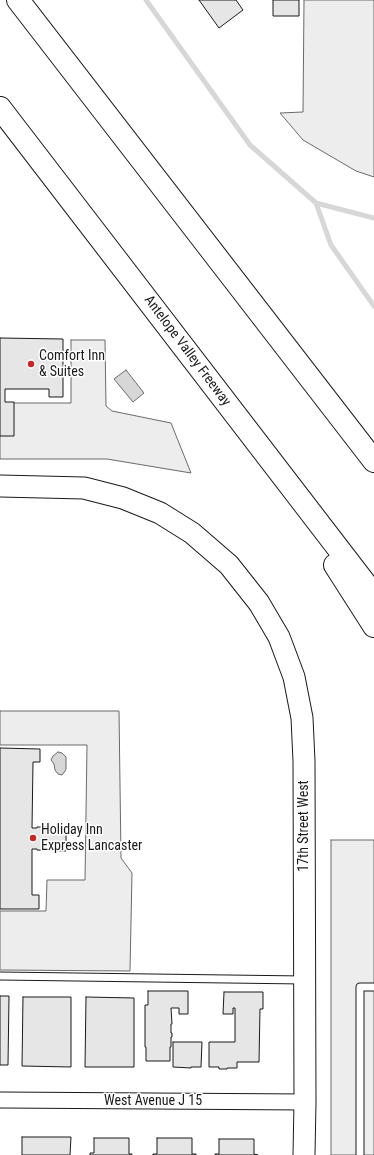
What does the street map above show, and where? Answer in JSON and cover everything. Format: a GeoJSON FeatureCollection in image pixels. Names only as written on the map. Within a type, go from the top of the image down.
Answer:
{"type":"FeatureCollection","features":[{"type":"Feature","properties":{"kind":"highway"},"geometry":{"type":"LineString","coordinates":[[18,0],[374,461]]}},
{"type":"Feature","properties":{"kind":"highway","name":"Antelope Valley Freeway"},"geometry":{"type":"LineString","coordinates":[[0,108],[374,595]]}},
{"type":"Feature","properties":{"kind":"highway"},"geometry":{"type":"LineString","coordinates":[[276,467],[374,626]]}},
{"type":"Feature","properties":{"kind":"street","name":"17th Street West"},"geometry":{"type":"LineString","coordinates":[[0,486],[84,488],[123,498],[160,513],[192,533],[229,565],[259,603],[279,637],[294,677],[302,718],[304,761],[304,1155]]}},
{"type":"Feature","properties":{"kind":"street","name":"West Avenue J 15"},"geometry":{"type":"LineString","coordinates":[[0,1100],[305,1102]]}},
{"type":"Feature","properties":{"kind":"lane"},"geometry":{"type":"LineString","coordinates":[[0,976],[305,980]]}},
{"type":"Feature","properties":{"kind":"lane"},"geometry":{"type":"LineString","coordinates":[[360,1155],[360,988],[374,987]]}},
{"type":"Feature","properties":{"kind":"shaded area"},"geometry":{"type":"Polygon","coordinates":[[[304,0],[374,0],[374,177],[356,171],[303,140],[280,113],[303,112],[304,0]]]}},
{"type":"Feature","properties":{"kind":"shaded area"},"geometry":{"type":"Polygon","coordinates":[[[71,340],[105,340],[106,406],[112,411],[171,423],[191,473],[107,459],[0,459],[0,403],[71,403],[71,340]]]}},
{"type":"Feature","properties":{"kind":"shaded area"},"geometry":{"type":"Polygon","coordinates":[[[126,370],[144,393],[133,402],[114,379],[126,370]]]}},
{"type":"Feature","properties":{"kind":"shaded area"},"geometry":{"type":"Polygon","coordinates":[[[0,711],[119,711],[121,858],[132,873],[130,971],[0,970],[0,911],[46,911],[47,880],[85,880],[87,745],[0,745],[0,711]]]}},
{"type":"Feature","properties":{"kind":"shaded area"},"geometry":{"type":"Polygon","coordinates":[[[58,752],[62,753],[66,757],[66,769],[62,775],[58,774],[55,770],[54,764],[51,760],[58,752]]]}},
{"type":"Feature","properties":{"kind":"shaded area"},"geometry":{"type":"Polygon","coordinates":[[[331,840],[374,840],[374,1155],[331,1155],[331,840]]]}},
{"type":"Feature","properties":{"kind":"building"},"geometry":{"type":"Polygon","coordinates":[[[199,0],[236,0],[243,10],[219,28],[199,0]]]}},
{"type":"Feature","properties":{"kind":"building"},"geometry":{"type":"Polygon","coordinates":[[[273,0],[299,0],[299,16],[273,16],[273,0]]]}},
{"type":"Feature","properties":{"kind":"building","name":"Comfort Inn & Suites"},"geometry":{"type":"Polygon","coordinates":[[[0,338],[63,339],[63,397],[49,397],[49,389],[5,389],[5,402],[14,402],[14,436],[0,436],[0,338]]]}},
{"type":"Feature","properties":{"kind":"building","name":"Holiday Inn Express Lancaster"},"geometry":{"type":"Polygon","coordinates":[[[0,748],[40,749],[40,762],[33,762],[32,828],[66,827],[66,851],[32,849],[32,895],[39,895],[39,909],[0,909],[0,748]]]}},
{"type":"Feature","properties":{"kind":"building"},"geometry":{"type":"Polygon","coordinates":[[[148,991],[188,991],[188,1014],[179,1014],[179,1008],[171,1008],[172,1037],[170,1061],[146,1061],[145,1005],[148,1005],[148,991]]]}},
{"type":"Feature","properties":{"kind":"building"},"geometry":{"type":"Polygon","coordinates":[[[224,992],[263,992],[263,1009],[260,1009],[259,1062],[237,1062],[237,1068],[227,1069],[209,1067],[209,1042],[235,1042],[235,1008],[233,1008],[233,1014],[223,1014],[224,992]]]}},
{"type":"Feature","properties":{"kind":"building"},"geometry":{"type":"Polygon","coordinates":[[[0,996],[9,996],[8,1065],[0,1065],[0,996]]]}},
{"type":"Feature","properties":{"kind":"building"},"geometry":{"type":"Polygon","coordinates":[[[23,997],[71,997],[71,1067],[22,1066],[23,997]]]}},
{"type":"Feature","properties":{"kind":"building"},"geometry":{"type":"Polygon","coordinates":[[[86,997],[134,998],[134,1067],[85,1067],[86,997]]]}},
{"type":"Feature","properties":{"kind":"building"},"geometry":{"type":"Polygon","coordinates":[[[173,1042],[202,1042],[201,1067],[173,1067],[173,1042]]]}},
{"type":"Feature","properties":{"kind":"building"},"geometry":{"type":"Polygon","coordinates":[[[22,1137],[71,1137],[70,1155],[22,1155],[22,1137]]]}},
{"type":"Feature","properties":{"kind":"building"},"geometry":{"type":"Polygon","coordinates":[[[94,1138],[129,1138],[129,1154],[132,1155],[90,1155],[90,1153],[94,1153],[94,1138]]]}},
{"type":"Feature","properties":{"kind":"building"},"geometry":{"type":"Polygon","coordinates":[[[157,1138],[192,1138],[192,1154],[196,1155],[153,1155],[157,1154],[157,1138]]]}},
{"type":"Feature","properties":{"kind":"building"},"geometry":{"type":"Polygon","coordinates":[[[219,1139],[254,1139],[254,1154],[258,1155],[215,1155],[219,1154],[219,1139]]]}},
{"type":"Feature","properties":{"kind":"waterway"},"geometry":{"type":"LineString","coordinates":[[146,0],[250,145],[316,203],[374,218]]}},
{"type":"Feature","properties":{"kind":"waterway"},"geometry":{"type":"LineString","coordinates":[[316,203],[331,245],[374,306]]}},
{"type":"Feature","properties":{"kind":"place","name":"Comfort Inn & Suites"},"geometry":{"type":"Point","coordinates":[31,364]}},
{"type":"Feature","properties":{"kind":"place","name":"Holiday Inn Express Lancaster"},"geometry":{"type":"Point","coordinates":[33,838]}}]}
